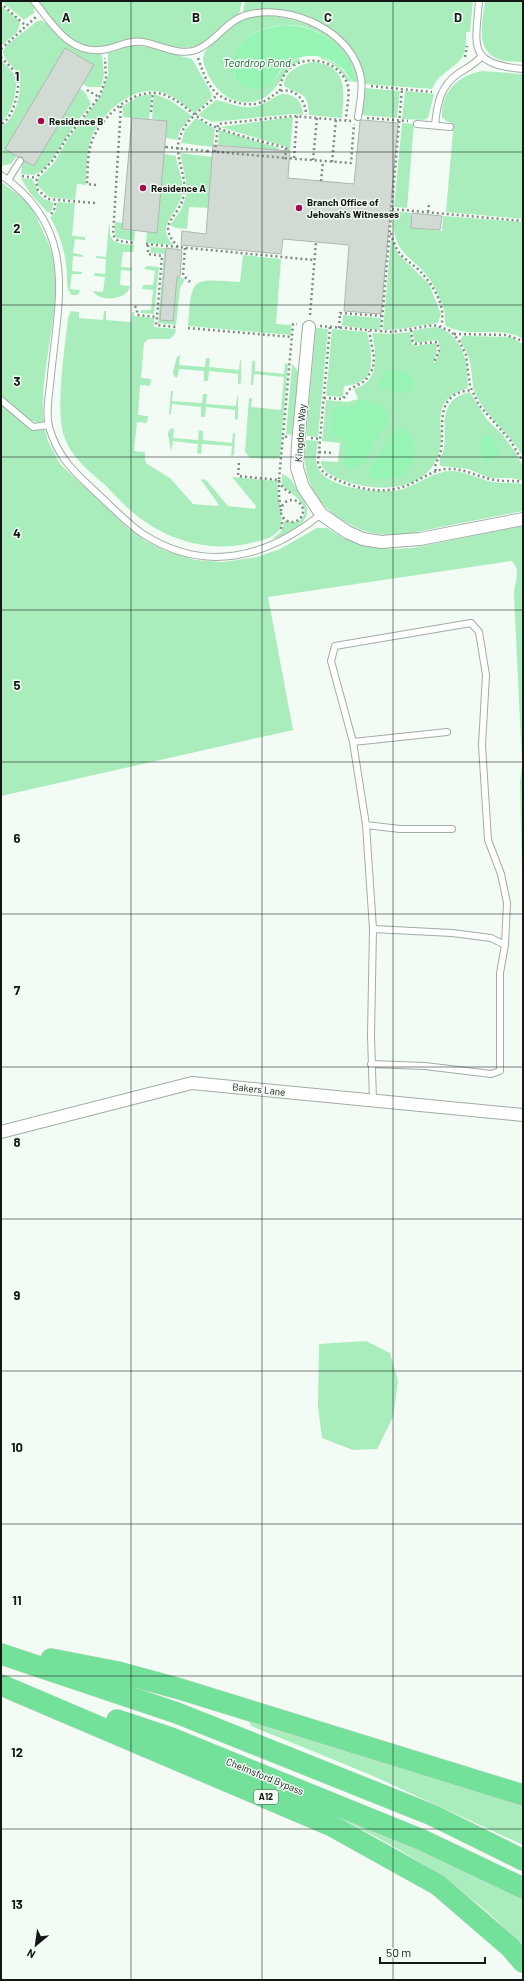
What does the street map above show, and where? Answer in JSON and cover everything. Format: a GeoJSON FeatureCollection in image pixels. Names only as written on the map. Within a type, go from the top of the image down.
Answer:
{"type":"FeatureCollection","features":[{"type":"Feature","properties":{"kind":"highway"},"geometry":{"type":"LineString","coordinates":[[1,1650],[118,1672],[180,1689],[523,1795]]}},
{"type":"Feature","properties":{"kind":"highway"},"geometry":{"type":"LineString","coordinates":[[1,1654],[177,1714],[432,1815],[523,1860]]}},
{"type":"Feature","properties":{"kind":"highway","name":"Chelmsford Bypass"},"geometry":{"type":"LineString","coordinates":[[1,1681],[178,1741],[422,1840],[523,1888]]}},
{"type":"Feature","properties":{"kind":"highway","name":"A12"},"geometry":{"type":"LineString","coordinates":[[1,1685],[332,1826],[438,1885],[510,1947],[523,1962]]}},
{"type":"Feature","properties":{"kind":"street","name":"Kingdom Way"},"geometry":{"type":"LineString","coordinates":[[309,326],[297,468],[303,487],[321,514],[347,532],[363,539],[381,542],[420,539],[523,519]]}},
{"type":"Feature","properties":{"kind":"street","name":"Bakers Lane"},"geometry":{"type":"LineString","coordinates":[[1,1132],[192,1083],[523,1115]]}},
{"type":"Feature","properties":{"kind":"lane"},"geometry":{"type":"LineString","coordinates":[[34,1],[59,34],[72,43],[88,50],[105,49],[132,42],[148,43],[178,51],[196,50],[212,41],[230,23],[246,15],[265,12],[291,16],[309,21],[326,30],[344,44],[355,61],[361,77],[358,117]]}},
{"type":"Feature","properties":{"kind":"lane"},"geometry":{"type":"LineString","coordinates":[[479,1],[476,44],[482,56],[497,65],[523,69]]}},
{"type":"Feature","properties":{"kind":"lane"},"geometry":{"type":"LineString","coordinates":[[435,125],[439,99],[445,87],[455,76],[475,64],[482,56]]}},
{"type":"Feature","properties":{"kind":"lane"},"geometry":{"type":"LineString","coordinates":[[417,124],[450,127]]}},
{"type":"Feature","properties":{"kind":"lane"},"geometry":{"type":"LineString","coordinates":[[10,177],[20,161]]}},
{"type":"Feature","properties":{"kind":"lane"},"geometry":{"type":"LineString","coordinates":[[1,175],[10,177],[43,218],[56,251],[60,276],[49,404],[49,425],[60,455],[72,469],[142,533],[176,550],[212,556],[249,554],[280,542],[321,514]]}},
{"type":"Feature","properties":{"kind":"lane"},"geometry":{"type":"LineString","coordinates":[[1,400],[33,427],[49,425]]}},
{"type":"Feature","properties":{"kind":"lane"},"geometry":{"type":"LineString","coordinates":[[371,1064],[425,1066],[491,1074],[500,1070],[500,973],[505,945],[506,903],[501,874],[488,840],[482,745],[486,675],[479,632],[471,623],[335,646],[331,661],[353,742],[366,825],[373,929],[371,1064],[373,1100]]}},
{"type":"Feature","properties":{"kind":"lane"},"geometry":{"type":"LineString","coordinates":[[353,742],[447,732]]}},
{"type":"Feature","properties":{"kind":"lane"},"geometry":{"type":"LineString","coordinates":[[366,825],[400,829],[452,829]]}},
{"type":"Feature","properties":{"kind":"lane"},"geometry":{"type":"LineString","coordinates":[[373,929],[465,934],[491,938],[505,945]]}},
{"type":"Feature","properties":{"kind":"path"},"geometry":{"type":"LineString","coordinates":[[4,6],[26,26]]}},
{"type":"Feature","properties":{"kind":"path"},"geometry":{"type":"LineString","coordinates":[[1,49],[42,12]]}},
{"type":"Feature","properties":{"kind":"path"},"geometry":{"type":"LineString","coordinates":[[463,61],[466,52],[468,35],[476,36]]}},
{"type":"Feature","properties":{"kind":"path"},"geometry":{"type":"LineString","coordinates":[[95,203],[46,198],[38,190],[36,184],[37,178],[53,160],[66,139],[99,97],[105,83],[105,49]]}},
{"type":"Feature","properties":{"kind":"path"},"geometry":{"type":"LineString","coordinates":[[196,50],[208,81],[217,95],[228,101],[248,104],[263,102],[280,91],[290,92],[298,96],[304,104],[306,115]]}},
{"type":"Feature","properties":{"kind":"path"},"geometry":{"type":"LineString","coordinates":[[1,57],[16,73],[18,82],[14,105],[6,121],[1,124]]}},
{"type":"Feature","properties":{"kind":"path"},"geometry":{"type":"LineString","coordinates":[[280,91],[282,81],[296,65],[312,60],[319,60],[330,64],[340,72],[347,84],[346,120]]}},
{"type":"Feature","properties":{"kind":"path"},"geometry":{"type":"LineString","coordinates":[[347,84],[433,92],[434,89]]}},
{"type":"Feature","properties":{"kind":"path"},"geometry":{"type":"LineString","coordinates":[[381,332],[402,89]]}},
{"type":"Feature","properties":{"kind":"path"},"geometry":{"type":"LineString","coordinates":[[87,90],[99,97]]}},
{"type":"Feature","properties":{"kind":"path"},"geometry":{"type":"LineString","coordinates":[[151,112],[153,92]]}},
{"type":"Feature","properties":{"kind":"path"},"geometry":{"type":"LineString","coordinates":[[96,185],[87,184],[92,141],[102,124],[121,105],[133,97],[153,92],[167,96],[195,116],[217,128],[286,148],[286,158]]}},
{"type":"Feature","properties":{"kind":"path"},"geometry":{"type":"LineString","coordinates":[[178,247],[170,239],[167,228],[180,206],[184,192],[184,179],[178,157],[181,135],[186,126],[195,116],[217,95]]}},
{"type":"Feature","properties":{"kind":"path"},"geometry":{"type":"LineString","coordinates":[[121,105],[112,235],[118,241],[134,243]]}},
{"type":"Feature","properties":{"kind":"path"},"geometry":{"type":"LineString","coordinates":[[294,158],[297,116]]}},
{"type":"Feature","properties":{"kind":"path"},"geometry":{"type":"LineString","coordinates":[[165,147],[215,152],[351,163],[355,121],[297,116],[218,124],[215,152]]}},
{"type":"Feature","properties":{"kind":"path"},"geometry":{"type":"LineString","coordinates":[[358,117],[400,120],[415,122],[417,124]]}},
{"type":"Feature","properties":{"kind":"path"},"geometry":{"type":"LineString","coordinates":[[313,160],[317,118]]}},
{"type":"Feature","properties":{"kind":"path"},"geometry":{"type":"LineString","coordinates":[[332,162],[336,119]]}},
{"type":"Feature","properties":{"kind":"path"},"geometry":{"type":"LineString","coordinates":[[321,181],[323,161]]}},
{"type":"Feature","properties":{"kind":"path"},"geometry":{"type":"LineString","coordinates":[[10,177],[37,178]]}},
{"type":"Feature","properties":{"kind":"path"},"geometry":{"type":"LineString","coordinates":[[43,218],[55,209],[55,200]]}},
{"type":"Feature","properties":{"kind":"path"},"geometry":{"type":"LineString","coordinates":[[428,212],[429,204]]}},
{"type":"Feature","properties":{"kind":"path"},"geometry":{"type":"LineString","coordinates":[[392,209],[523,221]]}},
{"type":"Feature","properties":{"kind":"path"},"geometry":{"type":"LineString","coordinates":[[390,231],[396,247],[402,256],[420,271],[434,290],[442,311],[443,319],[441,326]]}},
{"type":"Feature","properties":{"kind":"path"},"geometry":{"type":"LineString","coordinates":[[309,326],[316,242]]}},
{"type":"Feature","properties":{"kind":"path"},"geometry":{"type":"LineString","coordinates":[[176,327],[156,325],[162,256],[148,254],[147,244],[314,260]]}},
{"type":"Feature","properties":{"kind":"path"},"geometry":{"type":"LineString","coordinates":[[186,248],[183,275],[190,282]]}},
{"type":"Feature","properties":{"kind":"path"},"geometry":{"type":"LineString","coordinates":[[135,306],[137,315],[157,316]]}},
{"type":"Feature","properties":{"kind":"path"},"geometry":{"type":"LineString","coordinates":[[339,328],[340,313],[383,316]]}},
{"type":"Feature","properties":{"kind":"path"},"geometry":{"type":"LineString","coordinates":[[279,480],[282,487],[292,494],[300,504],[303,512],[297,521],[287,521],[284,518],[281,512],[279,497],[279,480],[293,324],[381,332],[411,331],[426,326],[441,326],[454,334],[459,341],[468,361],[471,390],[479,405],[510,440],[523,462]]}},
{"type":"Feature","properties":{"kind":"path"},"geometry":{"type":"LineString","coordinates":[[330,327],[319,452],[319,464],[323,472],[350,485],[368,489],[394,490],[436,471],[448,469],[460,470],[490,479],[523,482]]}},
{"type":"Feature","properties":{"kind":"path"},"geometry":{"type":"LineString","coordinates":[[188,328],[292,337]]}},
{"type":"Feature","properties":{"kind":"path"},"geometry":{"type":"LineString","coordinates":[[324,398],[344,399],[350,389],[362,383],[371,373],[374,357],[369,331]]}},
{"type":"Feature","properties":{"kind":"path"},"geometry":{"type":"LineString","coordinates":[[411,331],[413,342],[417,345],[437,342],[439,351],[434,362]]}},
{"type":"Feature","properties":{"kind":"path"},"geometry":{"type":"LineString","coordinates":[[454,334],[506,335],[523,342]]}},
{"type":"Feature","properties":{"kind":"path"},"geometry":{"type":"LineString","coordinates":[[436,471],[435,465],[441,452],[441,427],[443,412],[449,402],[460,393],[471,390]]}},
{"type":"Feature","properties":{"kind":"path"},"geometry":{"type":"LineString","coordinates":[[283,436],[292,437]]}},
{"type":"Feature","properties":{"kind":"path"},"geometry":{"type":"LineString","coordinates":[[306,438],[320,439]]}},
{"type":"Feature","properties":{"kind":"path"},"geometry":{"type":"LineString","coordinates":[[319,452],[333,454]]}},
{"type":"Feature","properties":{"kind":"path"},"geometry":{"type":"LineString","coordinates":[[239,463],[238,476],[279,480]]}},
{"type":"Feature","properties":{"kind":"path"},"geometry":{"type":"LineString","coordinates":[[281,512],[284,505],[288,502],[293,500],[300,504]]}},
{"type":"Feature","properties":{"kind":"shaded area"},"geometry":{"type":"Polygon","coordinates":[[[1,1],[30,1],[34,8],[34,13],[24,20],[1,1]]]}},
{"type":"Feature","properties":{"kind":"shaded area"},"geometry":{"type":"Polygon","coordinates":[[[39,1],[242,1],[239,14],[209,39],[198,45],[183,48],[134,39],[106,46],[94,47],[84,45],[66,34],[52,19],[39,1]]]}},
{"type":"Feature","properties":{"kind":"shaded area"},"geometry":{"type":"Polygon","coordinates":[[[245,1],[473,1],[470,32],[466,32],[466,46],[464,54],[458,62],[439,78],[432,89],[364,84],[362,70],[351,48],[332,31],[298,15],[270,9],[256,9],[243,12],[245,1]]]}},
{"type":"Feature","properties":{"kind":"shaded area"},"geometry":{"type":"Polygon","coordinates":[[[485,1],[523,1],[523,62],[498,59],[490,55],[486,49],[482,34],[485,1]]]}},
{"type":"Feature","properties":{"kind":"shaded area"},"geometry":{"type":"Polygon","coordinates":[[[1,6],[18,19],[20,24],[17,32],[1,46],[1,6]]]}},
{"type":"Feature","properties":{"kind":"shaded area"},"geometry":{"type":"Polygon","coordinates":[[[266,15],[296,21],[311,26],[324,33],[336,42],[346,53],[354,66],[358,82],[347,81],[337,67],[330,62],[321,59],[321,57],[323,57],[338,65],[352,81],[355,76],[340,50],[318,32],[305,27],[291,25],[276,26],[257,32],[248,37],[241,44],[236,52],[233,63],[235,78],[274,80],[288,64],[299,58],[300,61],[288,70],[276,87],[266,97],[250,102],[242,102],[227,97],[211,80],[207,72],[203,62],[205,53],[226,30],[235,23],[250,17],[266,15]]]}},
{"type":"Feature","properties":{"kind":"shaded area"},"geometry":{"type":"Polygon","coordinates":[[[41,20],[48,24],[61,39],[73,48],[87,53],[97,53],[102,55],[104,75],[101,87],[88,87],[83,84],[94,65],[65,48],[5,149],[17,156],[11,164],[1,166],[1,126],[6,123],[14,112],[20,88],[20,81],[17,72],[5,58],[3,51],[7,45],[36,22],[41,20]]]}},
{"type":"Feature","properties":{"kind":"shaded area"},"geometry":{"type":"Polygon","coordinates":[[[133,45],[152,48],[192,59],[212,94],[211,98],[195,113],[175,98],[161,92],[140,92],[119,103],[95,129],[88,150],[86,185],[77,184],[75,200],[49,197],[38,186],[37,180],[54,163],[68,139],[100,97],[108,75],[108,53],[133,45]]]}},
{"type":"Feature","properties":{"kind":"shaded area"},"geometry":{"type":"Polygon","coordinates":[[[1,60],[15,77],[16,88],[11,108],[5,119],[1,122],[1,60]]]}},
{"type":"Feature","properties":{"kind":"shaded area"},"geometry":{"type":"Polygon","coordinates":[[[315,62],[334,69],[339,75],[343,90],[342,118],[309,115],[305,97],[302,94],[284,86],[290,72],[305,64],[315,62]]]}},
{"type":"Feature","properties":{"kind":"shaded area"},"geometry":{"type":"Polygon","coordinates":[[[483,71],[523,74],[523,219],[446,212],[453,131],[451,131],[452,123],[446,121],[442,117],[444,100],[448,92],[459,80],[483,71]]]}},
{"type":"Feature","properties":{"kind":"shaded area"},"geometry":{"type":"Polygon","coordinates":[[[364,88],[400,91],[397,118],[361,115],[364,88]]]}},
{"type":"Feature","properties":{"kind":"shaded area"},"geometry":{"type":"Polygon","coordinates":[[[80,89],[85,92],[91,104],[43,170],[34,175],[21,174],[23,160],[34,166],[80,89]]]}},
{"type":"Feature","properties":{"kind":"shaded area"},"geometry":{"type":"Polygon","coordinates":[[[405,91],[434,94],[428,118],[424,120],[402,119],[405,91]]]}},
{"type":"Feature","properties":{"kind":"shaded area"},"geometry":{"type":"Polygon","coordinates":[[[152,94],[149,119],[123,117],[123,106],[139,96],[152,94]]]}},
{"type":"Feature","properties":{"kind":"shaded area"},"geometry":{"type":"Polygon","coordinates":[[[154,94],[170,100],[192,116],[180,130],[177,140],[166,138],[167,121],[152,119],[154,94]]]}},
{"type":"Feature","properties":{"kind":"shaded area"},"geometry":{"type":"Polygon","coordinates":[[[283,94],[291,95],[298,100],[302,106],[303,115],[293,114],[212,122],[198,115],[216,100],[239,106],[251,107],[263,104],[283,94]]]}},
{"type":"Feature","properties":{"kind":"shaded area"},"geometry":{"type":"Polygon","coordinates":[[[293,117],[290,151],[287,151],[287,147],[220,127],[293,117]]]}},
{"type":"Feature","properties":{"kind":"shaded area"},"geometry":{"type":"Polygon","coordinates":[[[196,118],[215,129],[213,147],[181,143],[185,130],[196,118]]]}},
{"type":"Feature","properties":{"kind":"shaded area"},"geometry":{"type":"Polygon","coordinates":[[[402,123],[414,124],[407,208],[394,207],[402,123]]]}},
{"type":"Feature","properties":{"kind":"shaded area"},"geometry":{"type":"Polygon","coordinates":[[[219,130],[279,148],[279,150],[218,145],[219,130]]]}},
{"type":"Feature","properties":{"kind":"shaded area"},"geometry":{"type":"Polygon","coordinates":[[[180,153],[212,157],[208,208],[189,207],[187,229],[176,228],[170,225],[181,210],[186,196],[186,181],[180,153]]]}},
{"type":"Feature","properties":{"kind":"shaded area"},"geometry":{"type":"Polygon","coordinates":[[[164,154],[176,156],[182,183],[180,200],[167,225],[166,231],[168,238],[173,245],[146,243],[147,232],[157,233],[164,154]]]}},
{"type":"Feature","properties":{"kind":"shaded area"},"geometry":{"type":"Polygon","coordinates":[[[21,178],[32,179],[40,196],[53,202],[50,212],[48,213],[30,193],[21,178]]]}},
{"type":"Feature","properties":{"kind":"shaded area"},"geometry":{"type":"Polygon","coordinates":[[[1,182],[31,206],[51,251],[55,272],[54,315],[44,380],[44,423],[38,423],[26,418],[1,396],[1,182]]]}},
{"type":"Feature","properties":{"kind":"shaded area"},"geometry":{"type":"Polygon","coordinates":[[[57,202],[75,203],[72,236],[85,237],[85,240],[75,239],[73,253],[83,255],[83,257],[73,256],[72,271],[82,272],[82,274],[72,274],[70,289],[80,290],[78,295],[72,295],[68,288],[62,244],[50,217],[56,211],[57,202]]]}},
{"type":"Feature","properties":{"kind":"shaded area"},"geometry":{"type":"Polygon","coordinates":[[[394,211],[411,213],[411,228],[442,231],[443,216],[523,222],[523,339],[505,333],[465,332],[446,326],[445,314],[435,288],[421,269],[400,248],[396,239],[394,227],[394,211]]]}},
{"type":"Feature","properties":{"kind":"shaded area"},"geometry":{"type":"Polygon","coordinates":[[[115,222],[122,223],[122,230],[135,231],[134,241],[117,238],[115,235],[115,222]]]}},
{"type":"Feature","properties":{"kind":"shaded area"},"geometry":{"type":"Polygon","coordinates":[[[109,224],[111,237],[113,240],[123,244],[134,245],[133,252],[123,252],[121,267],[132,268],[131,271],[121,270],[120,285],[130,286],[124,295],[113,298],[101,297],[96,295],[93,291],[103,292],[105,277],[94,276],[95,273],[105,274],[106,259],[96,258],[96,256],[106,257],[109,224]]]}},
{"type":"Feature","properties":{"kind":"shaded area"},"geometry":{"type":"Polygon","coordinates":[[[391,238],[398,254],[429,284],[441,314],[438,323],[383,330],[391,238]]]}},
{"type":"Feature","properties":{"kind":"shaded area"},"geometry":{"type":"Polygon","coordinates":[[[150,247],[166,248],[161,320],[173,321],[177,277],[185,279],[180,288],[176,325],[158,323],[164,254],[151,253],[150,247]]]}},
{"type":"Feature","properties":{"kind":"shaded area"},"geometry":{"type":"Polygon","coordinates":[[[243,255],[281,259],[276,324],[291,325],[291,335],[188,326],[189,309],[193,289],[197,284],[203,281],[212,280],[240,282],[243,255]]]}},
{"type":"Feature","properties":{"kind":"shaded area"},"geometry":{"type":"Polygon","coordinates":[[[147,266],[159,267],[154,314],[140,313],[141,310],[151,310],[153,290],[142,289],[143,285],[153,285],[155,271],[144,269],[147,266]]]}},
{"type":"Feature","properties":{"kind":"shaded area"},"geometry":{"type":"Polygon","coordinates":[[[71,311],[79,312],[79,318],[103,320],[104,311],[106,311],[106,320],[131,322],[132,312],[134,312],[134,316],[154,318],[154,327],[176,329],[175,334],[170,339],[148,339],[144,343],[141,378],[151,379],[150,386],[140,385],[138,415],[148,416],[147,423],[137,422],[134,451],[145,452],[145,460],[147,464],[170,478],[193,504],[219,505],[201,480],[202,479],[206,480],[228,506],[255,509],[256,506],[232,477],[278,481],[278,493],[282,520],[280,529],[274,535],[263,540],[237,546],[209,546],[182,540],[156,529],[139,517],[81,463],[67,444],[61,425],[60,411],[63,362],[68,318],[71,311]]]}},
{"type":"Feature","properties":{"kind":"shaded area"},"geometry":{"type":"Polygon","coordinates":[[[343,315],[381,318],[380,330],[342,326],[343,315]]]}},
{"type":"Feature","properties":{"kind":"shaded area"},"geometry":{"type":"Polygon","coordinates":[[[436,327],[452,335],[459,345],[465,357],[467,366],[468,388],[455,394],[447,400],[442,408],[440,446],[438,456],[431,468],[422,477],[410,483],[384,488],[357,485],[337,478],[326,472],[323,469],[321,461],[338,462],[340,443],[322,441],[326,400],[347,402],[358,399],[354,389],[363,385],[369,380],[375,366],[375,349],[372,333],[392,334],[410,332],[412,344],[415,346],[436,343],[437,352],[433,362],[435,363],[440,350],[438,340],[415,343],[412,331],[436,327]]]}},
{"type":"Feature","properties":{"kind":"shaded area"},"geometry":{"type":"Polygon","coordinates":[[[316,328],[328,329],[318,437],[306,436],[316,328]]]}},
{"type":"Feature","properties":{"kind":"shaded area"},"geometry":{"type":"Polygon","coordinates":[[[332,329],[367,332],[371,351],[368,375],[363,380],[355,384],[344,386],[343,397],[326,396],[332,329]]]}},
{"type":"Feature","properties":{"kind":"shaded area"},"geometry":{"type":"Polygon","coordinates":[[[463,336],[510,337],[523,344],[523,457],[513,442],[488,414],[476,395],[469,360],[460,340],[463,336]]]}},
{"type":"Feature","properties":{"kind":"shaded area"},"geometry":{"type":"Polygon","coordinates":[[[180,355],[179,365],[205,367],[206,358],[210,358],[209,367],[239,370],[241,360],[241,383],[238,384],[238,374],[209,371],[208,381],[204,381],[204,371],[179,369],[177,378],[174,376],[173,371],[177,357],[180,355]]]}},
{"type":"Feature","properties":{"kind":"shaded area"},"geometry":{"type":"Polygon","coordinates":[[[252,361],[255,361],[255,371],[284,374],[285,363],[288,364],[280,458],[250,458],[245,452],[249,398],[252,398],[251,407],[281,410],[284,377],[254,374],[253,385],[251,385],[252,361]]]}},
{"type":"Feature","properties":{"kind":"shaded area"},"geometry":{"type":"Polygon","coordinates":[[[292,364],[298,371],[292,435],[286,434],[292,364]]]}},
{"type":"Feature","properties":{"kind":"shaded area"},"geometry":{"type":"Polygon","coordinates":[[[171,391],[173,391],[172,401],[202,403],[203,394],[207,394],[206,404],[236,406],[237,396],[238,419],[235,420],[235,410],[206,407],[205,417],[201,417],[201,407],[172,404],[171,414],[169,414],[171,391]]]}},
{"type":"Feature","properties":{"kind":"shaded area"},"geometry":{"type":"Polygon","coordinates":[[[470,392],[487,420],[503,435],[516,453],[523,467],[523,481],[512,478],[490,478],[468,469],[440,466],[440,459],[444,448],[445,422],[448,407],[452,401],[470,392]]]}},
{"type":"Feature","properties":{"kind":"shaded area"},"geometry":{"type":"Polygon","coordinates":[[[1,405],[29,428],[45,430],[48,441],[60,464],[129,529],[147,542],[166,551],[195,560],[223,562],[257,557],[280,549],[317,528],[327,528],[343,538],[367,546],[391,549],[412,548],[523,526],[523,917],[520,782],[522,764],[514,595],[517,569],[512,561],[268,597],[293,730],[1,796],[1,405]]]}},
{"type":"Feature","properties":{"kind":"shaded area"},"geometry":{"type":"Polygon","coordinates":[[[174,428],[173,438],[198,440],[199,430],[203,431],[203,440],[232,443],[233,433],[235,433],[234,455],[231,456],[232,446],[202,444],[201,454],[197,453],[198,444],[173,441],[171,451],[168,434],[169,430],[174,428]]]}},
{"type":"Feature","properties":{"kind":"shaded area"},"geometry":{"type":"Polygon","coordinates":[[[306,440],[318,441],[316,462],[323,475],[332,481],[344,485],[370,491],[394,491],[409,487],[442,472],[454,471],[465,473],[487,481],[523,484],[523,511],[401,535],[385,535],[370,532],[341,520],[319,499],[311,485],[306,470],[306,440]]]}},
{"type":"Feature","properties":{"kind":"shaded area"},"geometry":{"type":"Polygon","coordinates":[[[282,474],[288,477],[294,484],[306,505],[307,514],[301,524],[284,535],[274,539],[273,538],[281,532],[285,520],[289,522],[296,522],[304,516],[304,508],[300,501],[282,485],[282,474]]]}},
{"type":"Feature","properties":{"kind":"shaded area"},"geometry":{"type":"Polygon","coordinates":[[[366,1341],[390,1353],[398,1381],[393,1417],[377,1449],[353,1450],[322,1438],[318,1407],[319,1344],[366,1341]]]}},
{"type":"Feature","properties":{"kind":"shaded area"},"geometry":{"type":"Polygon","coordinates":[[[249,1721],[523,1804],[523,1845],[371,1775],[251,1726],[249,1721]]]}},
{"type":"Feature","properties":{"kind":"shaded area"},"geometry":{"type":"Polygon","coordinates":[[[329,1809],[523,1897],[523,1947],[502,1925],[457,1887],[432,1870],[381,1840],[328,1813],[329,1809]]]}},
{"type":"Feature","properties":{"kind":"water","name":"Teardrop Pond"},"geometry":{"type":"Polygon","coordinates":[[[284,25],[309,29],[320,33],[330,40],[346,57],[356,81],[352,81],[342,68],[331,60],[308,56],[292,60],[266,87],[251,89],[240,84],[232,68],[235,53],[240,46],[245,40],[259,31],[284,25]]]}},
{"type":"Feature","properties":{"kind":"water"},"geometry":{"type":"Polygon","coordinates":[[[392,370],[406,373],[411,377],[415,384],[412,390],[401,393],[381,388],[380,382],[388,371],[392,370]]]}},
{"type":"Feature","properties":{"kind":"water"},"geometry":{"type":"Polygon","coordinates":[[[361,400],[371,401],[384,408],[387,412],[389,422],[378,435],[377,440],[374,441],[365,463],[349,470],[345,464],[346,441],[330,435],[332,413],[336,407],[354,406],[361,400]]]}},
{"type":"Feature","properties":{"kind":"water"},"geometry":{"type":"Polygon","coordinates":[[[398,427],[405,430],[413,441],[414,456],[412,464],[403,475],[399,477],[372,479],[369,475],[369,470],[394,430],[398,427]]]}},
{"type":"Feature","properties":{"kind":"water"},"geometry":{"type":"Polygon","coordinates":[[[489,435],[495,442],[499,451],[495,457],[487,462],[481,454],[480,446],[483,436],[489,435]]]}},
{"type":"Feature","properties":{"kind":"building","name":"Residence B"},"geometry":{"type":"Polygon","coordinates":[[[65,48],[94,65],[34,166],[24,161],[22,157],[18,157],[5,149],[65,48]]]}},
{"type":"Feature","properties":{"kind":"building","name":"Residence A"},"geometry":{"type":"Polygon","coordinates":[[[132,118],[167,121],[157,233],[122,229],[132,118]]]}},
{"type":"Feature","properties":{"kind":"building","name":"Branch Office of Jehovah's Witnesses"},"geometry":{"type":"Polygon","coordinates":[[[360,121],[398,123],[381,314],[344,311],[349,245],[283,239],[281,254],[181,245],[182,231],[206,234],[213,145],[290,151],[288,178],[354,184],[360,121]]]}},
{"type":"Feature","properties":{"kind":"building"},"geometry":{"type":"Polygon","coordinates":[[[412,213],[442,216],[440,230],[411,228],[412,213]]]}},
{"type":"Feature","properties":{"kind":"building"},"geometry":{"type":"Polygon","coordinates":[[[166,248],[182,250],[180,277],[177,277],[173,321],[160,320],[166,248]]]}},
{"type":"Feature","properties":{"kind":"place","name":"Residence B"},"geometry":{"type":"Point","coordinates":[41,121]}},
{"type":"Feature","properties":{"kind":"place","name":"Residence A"},"geometry":{"type":"Point","coordinates":[143,188]}},
{"type":"Feature","properties":{"kind":"place","name":"Branch Office of Jehovah's Witnesses"},"geometry":{"type":"Point","coordinates":[299,208]}}]}
